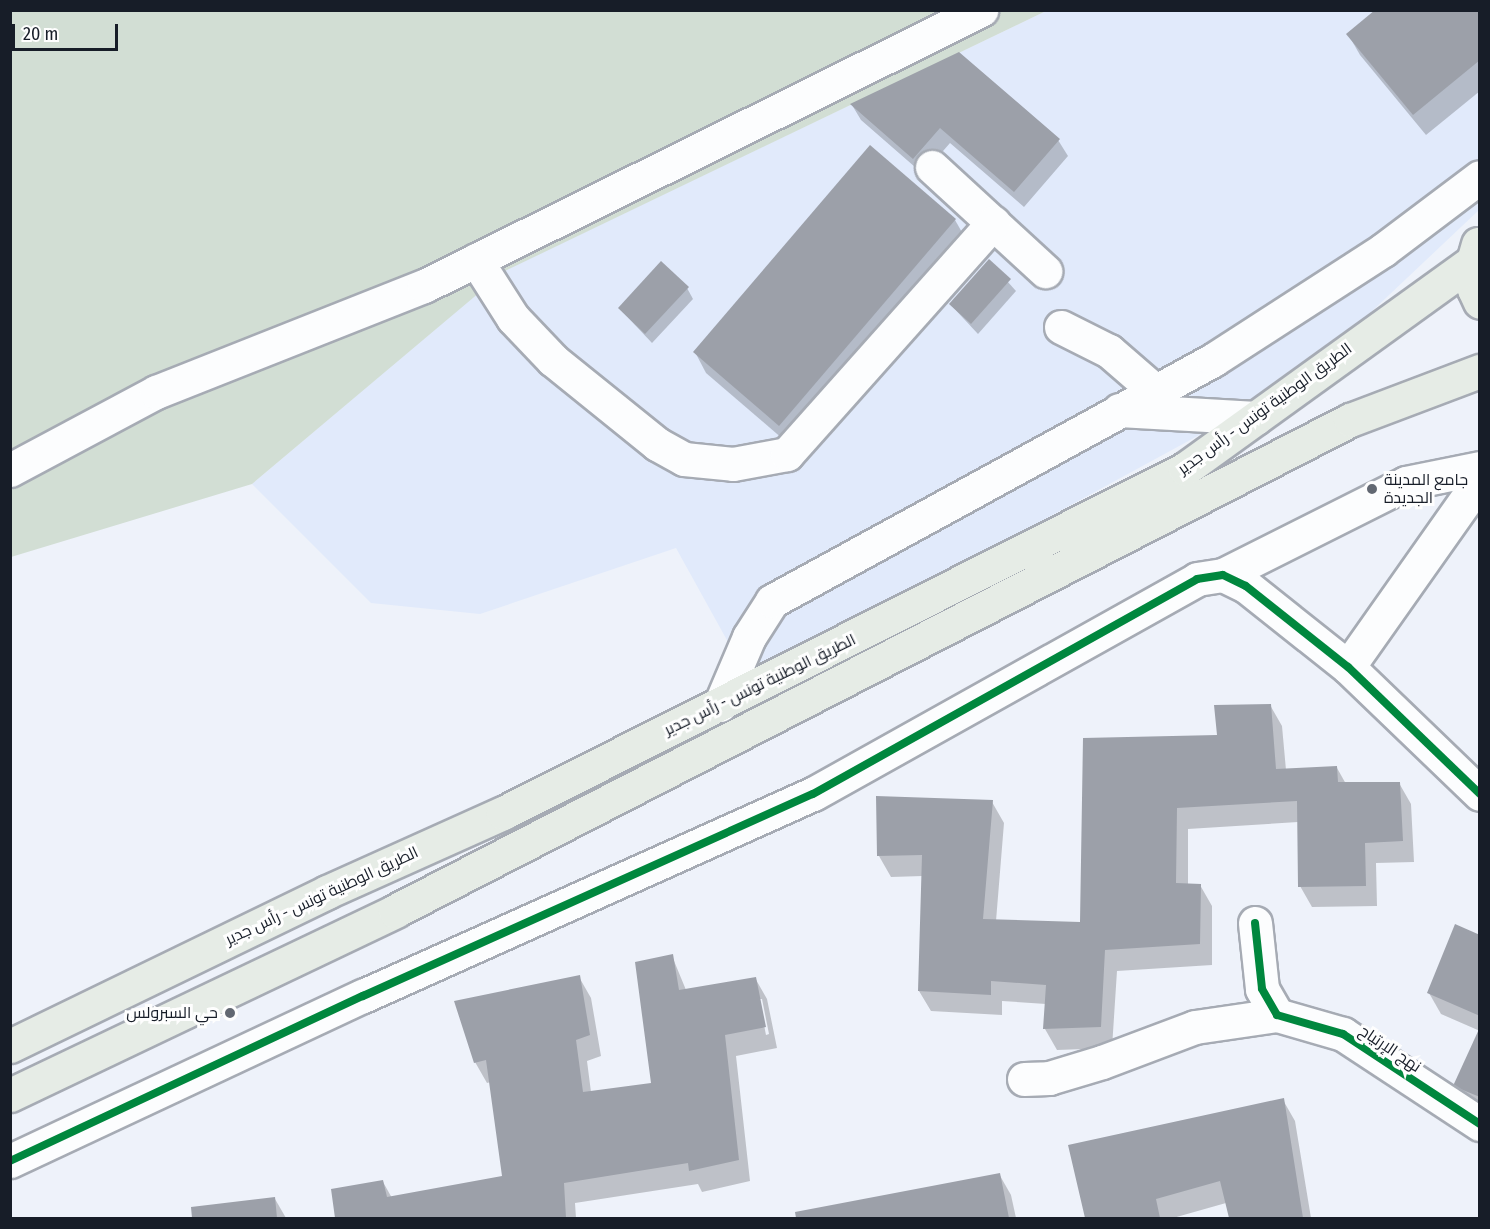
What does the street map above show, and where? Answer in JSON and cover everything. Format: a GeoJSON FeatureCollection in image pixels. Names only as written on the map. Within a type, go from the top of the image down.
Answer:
{"type":"FeatureCollection","features":[{"type":"Feature","properties":{"kind":"main road"},"geometry":{"type":"LineString","coordinates":[[1476,250],[1479,302]]}},
{"type":"Feature","properties":{"kind":"main road","name":"الطريق الوطنية تونس - رأس جدير"},"geometry":{"type":"LineString","coordinates":[[10,1046],[327,892],[503,813],[1185,469],[1256,418],[1476,250]]}},
{"type":"Feature","properties":{"kind":"main road","name":"الطريق الوطنية تونس - رأس جدير"},"geometry":{"type":"LineString","coordinates":[[10,1095],[395,912],[1350,420],[1479,371]]}},
{"type":"Feature","properties":{"kind":"street"},"geometry":{"type":"LineString","coordinates":[[10,470],[156,392],[424,286],[981,10]]}},
{"type":"Feature","properties":{"kind":"street"},"geometry":{"type":"LineString","coordinates":[[932,167],[1045,271]]}},
{"type":"Feature","properties":{"kind":"street"},"geometry":{"type":"LineString","coordinates":[[720,705],[749,637],[772,602],[1117,410],[1214,360],[1373,257],[1479,177]]}},
{"type":"Feature","properties":{"kind":"street"},"geometry":{"type":"LineString","coordinates":[[476,260],[513,318],[553,360],[657,444],[684,459],[733,464],[787,454],[993,223]]}},
{"type":"Feature","properties":{"kind":"street"},"geometry":{"type":"LineString","coordinates":[[1061,327],[1109,351],[1154,390]]}},
{"type":"Feature","properties":{"kind":"street"},"geometry":{"type":"LineString","coordinates":[[1117,410],[1256,418]]}},
{"type":"Feature","properties":{"kind":"street"},"geometry":{"type":"LineString","coordinates":[[10,1161],[363,996],[813,794],[1197,579],[1223,575],[1406,483],[1479,468]]}},
{"type":"Feature","properties":{"kind":"street"},"geometry":{"type":"LineString","coordinates":[[1348,667],[1479,480]]}},
{"type":"Feature","properties":{"kind":"street"},"geometry":{"type":"LineString","coordinates":[[1223,575],[1246,586],[1348,667],[1479,794]]}},
{"type":"Feature","properties":{"kind":"street"},"geometry":{"type":"LineString","coordinates":[[1255,923],[1262,989],[1277,1015]]}},
{"type":"Feature","properties":{"kind":"street","name":"نهج الإرتياح"},"geometry":{"type":"LineString","coordinates":[[1024,1079],[1049,1078],[1102,1062],[1195,1027],[1277,1015],[1343,1034],[1479,1124]]}},
{"type":"Feature","properties":{"kind":"shaded area"},"geometry":{"type":"Polygon","coordinates":[[[11,11],[1046,11],[505,271],[252,484],[11,557],[11,11]]]}},
{"type":"Feature","properties":{"kind":"shaded area"},"geometry":{"type":"Polygon","coordinates":[[[1046,11],[1479,11],[1479,210],[1297,382],[749,680],[676,548],[480,614],[371,603],[252,484],[504,271],[1046,11]]]}},
{"type":"Feature","properties":{"kind":"building"},"geometry":{"type":"Polygon","coordinates":[[[1375,10],[1480,10],[1480,60],[1413,115],[1346,34],[1375,10]]]}},
{"type":"Feature","properties":{"kind":"building"},"geometry":{"type":"Polygon","coordinates":[[[959,52],[1060,139],[1014,192],[940,128],[913,159],[850,104],[959,52]]]}},
{"type":"Feature","properties":{"kind":"building"},"geometry":{"type":"Polygon","coordinates":[[[870,145],[956,219],[779,426],[693,352],[870,145]]]}},
{"type":"Feature","properties":{"kind":"building"},"geometry":{"type":"Polygon","coordinates":[[[989,259],[1011,279],[971,324],[949,304],[989,259]]]}},
{"type":"Feature","properties":{"kind":"building"},"geometry":{"type":"Polygon","coordinates":[[[661,261],[689,287],[645,334],[618,308],[661,261]]]}},
{"type":"Feature","properties":{"kind":"building"},"geometry":{"type":"Polygon","coordinates":[[[1271,704],[1276,769],[1337,766],[1338,782],[1400,782],[1403,841],[1365,843],[1366,886],[1298,887],[1297,801],[1177,808],[1176,883],[1201,884],[1200,944],[1105,950],[1101,1027],[1043,1029],[1046,985],[991,981],[991,995],[918,991],[922,855],[877,856],[876,796],[993,800],[983,919],[1080,922],[1083,738],[1217,735],[1214,705],[1271,704]]]}},
{"type":"Feature","properties":{"kind":"building"},"geometry":{"type":"Polygon","coordinates":[[[1455,924],[1480,935],[1480,1016],[1427,993],[1455,924]]]}},
{"type":"Feature","properties":{"kind":"building"},"geometry":{"type":"Polygon","coordinates":[[[673,954],[679,990],[756,977],[766,1027],[725,1035],[739,1160],[689,1171],[688,1163],[564,1183],[566,1218],[335,1218],[331,1189],[383,1180],[387,1197],[502,1176],[486,1060],[474,1063],[454,1001],[580,975],[590,1035],[576,1040],[583,1092],[651,1083],[635,962],[673,954]]]}},
{"type":"Feature","properties":{"kind":"building"},"geometry":{"type":"Polygon","coordinates":[[[1480,1027],[1480,1097],[1453,1086],[1480,1027]]]}},
{"type":"Feature","properties":{"kind":"building"},"geometry":{"type":"Polygon","coordinates":[[[1284,1098],[1303,1218],[1229,1218],[1220,1181],[1156,1199],[1160,1218],[1085,1218],[1068,1145],[1284,1098]]]}},
{"type":"Feature","properties":{"kind":"building"},"geometry":{"type":"Polygon","coordinates":[[[1000,1173],[1009,1218],[796,1218],[795,1212],[1000,1173]]]}},
{"type":"Feature","properties":{"kind":"building"},"geometry":{"type":"Polygon","coordinates":[[[275,1197],[277,1218],[192,1218],[191,1207],[275,1197]]]}},
{"type":"Feature","properties":{"kind":"cycle path"},"geometry":{"type":"LineString","coordinates":[[10,1161],[363,996],[813,794],[1197,579],[1223,575],[1246,586],[1348,667],[1480,794]]}},
{"type":"Feature","properties":{"kind":"cycle path"},"geometry":{"type":"LineString","coordinates":[[1255,923],[1262,989],[1277,1015],[1343,1034],[1480,1124]]}},
{"type":"Feature","properties":{"kind":"place","name":"جامع المدينة الجديدة"},"geometry":{"type":"Point","coordinates":[1372,489]}},
{"type":"Feature","properties":{"kind":"place","name":"حي السبرولس"},"geometry":{"type":"Point","coordinates":[230,1013]}}]}
